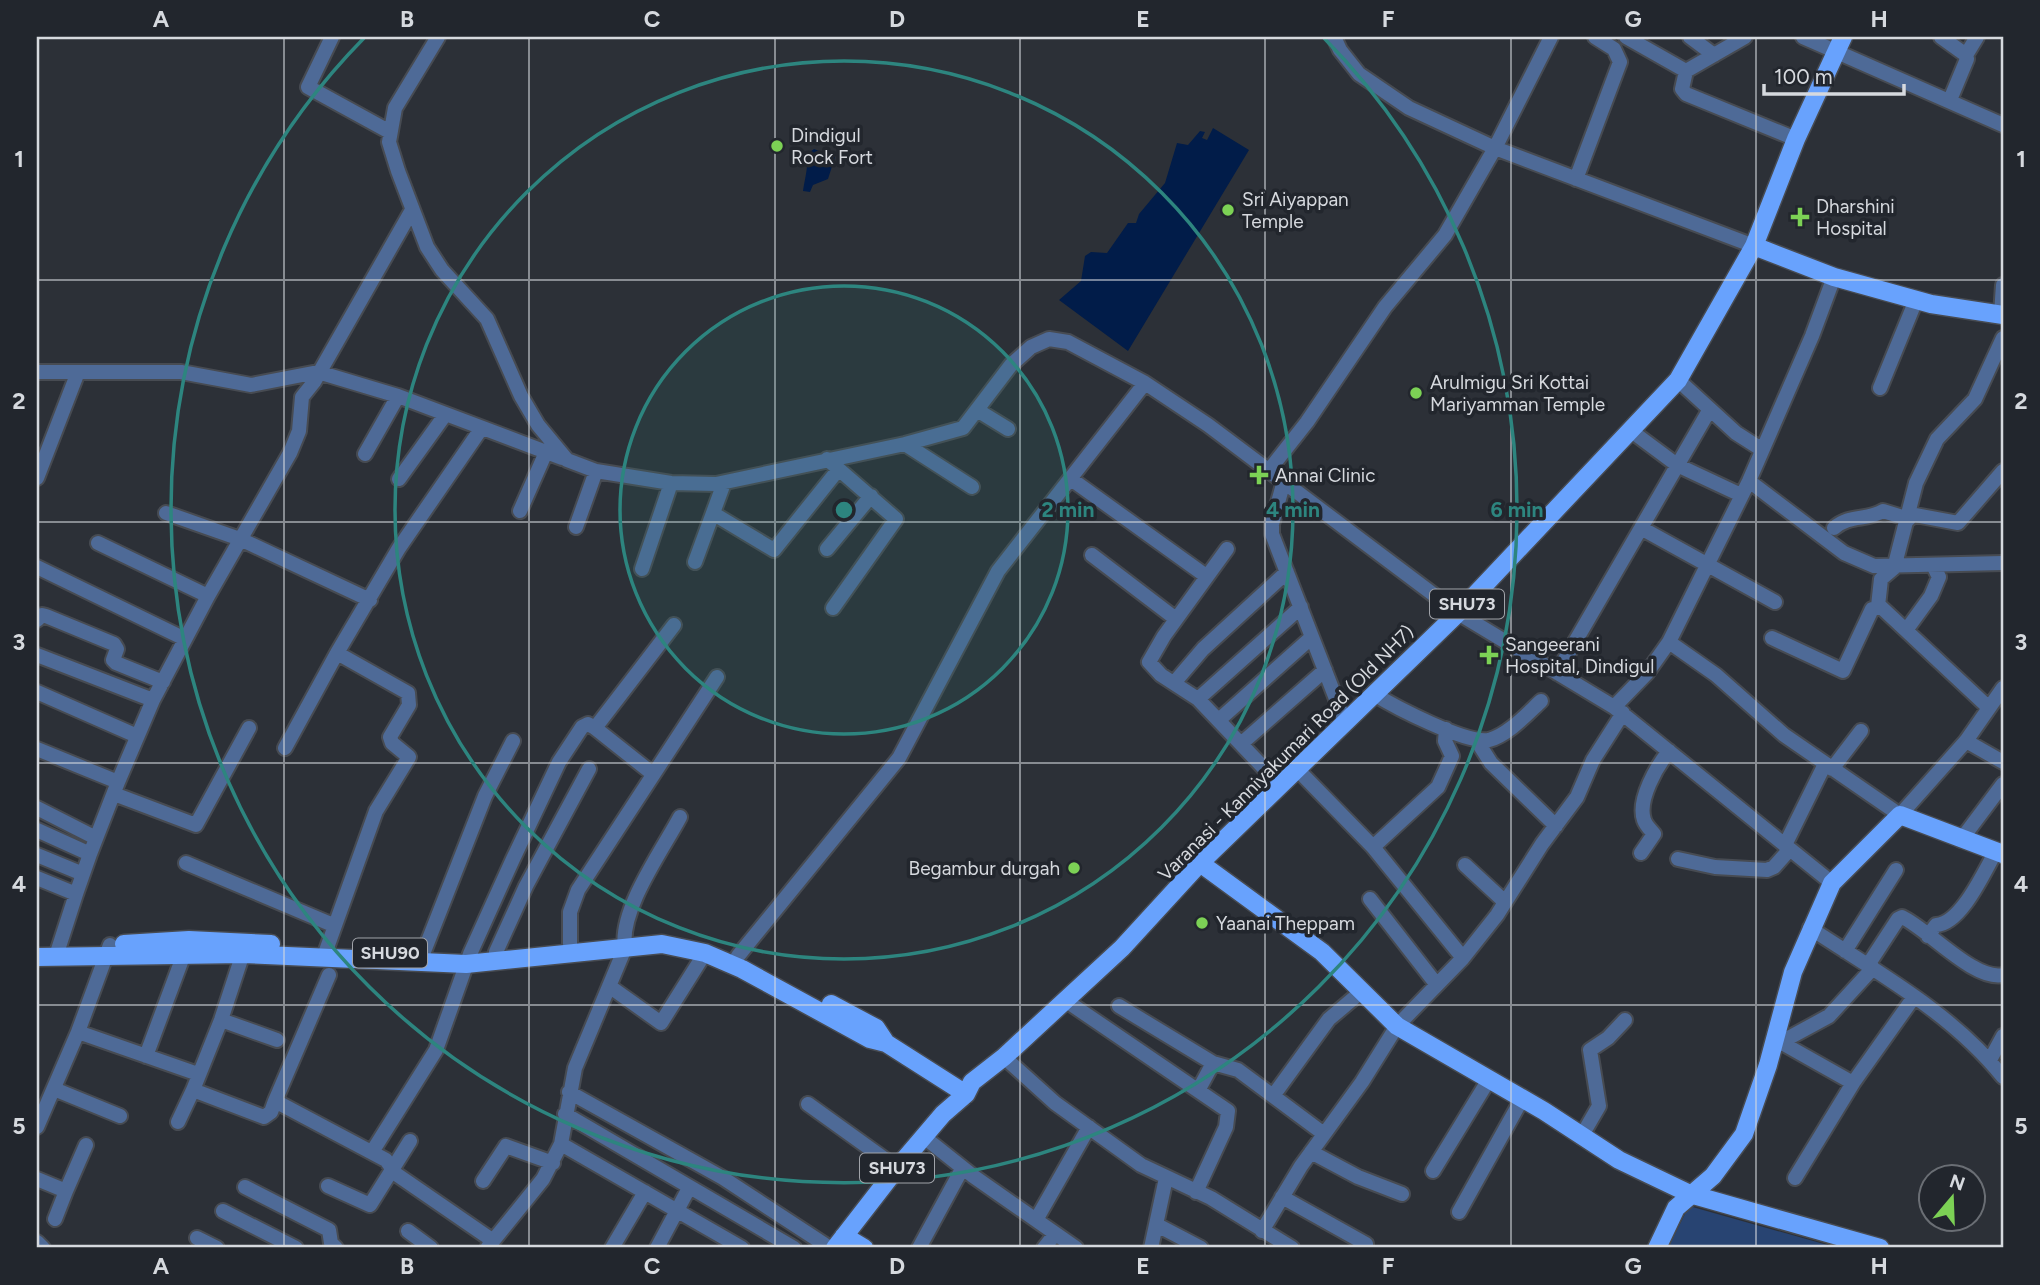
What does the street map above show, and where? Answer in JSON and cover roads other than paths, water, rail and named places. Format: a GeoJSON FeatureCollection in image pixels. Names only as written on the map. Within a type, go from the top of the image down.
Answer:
{"type":"FeatureCollection","features":[{"type":"Feature","properties":{"kind":"main road","name":"Varanasi - Kanniyakumari Road (Old NH7)"},"geometry":{"type":"LineString","coordinates":[[831,1245],[893,1165],[924,1137],[965,1088],[1004,1057],[1122,948],[1200,863],[1458,613],[1678,380],[1754,246],[1796,139],[1840,44]]}},
{"type":"Feature","properties":{"kind":"main road"},"geometry":{"type":"LineString","coordinates":[[1754,246],[1834,276],[1916,300],[2002,315]]}},
{"type":"Feature","properties":{"kind":"main road"},"geometry":{"type":"LineString","coordinates":[[1657,1248],[1676,1208],[1713,1175],[1744,1134],[1777,1045],[1793,972],[1832,883],[1900,815],[1999,853]]}},
{"type":"Feature","properties":{"kind":"main road"},"geometry":{"type":"LineString","coordinates":[[1200,863],[1322,952],[1397,1026],[1619,1160],[1690,1194],[1880,1248]]}},
{"type":"Feature","properties":{"kind":"main road","name":"SHU90"},"geometry":{"type":"LineString","coordinates":[[37,948],[58,951],[245,948],[326,961],[423,954],[468,959],[496,952],[683,935],[738,956],[876,1028],[886,1043],[941,1078],[965,1088]]}},
{"type":"Feature","properties":{"kind":"main road"},"geometry":{"type":"LineString","coordinates":[[326,961],[468,959],[624,942],[662,944],[705,953],[742,969],[870,1039],[886,1043]]}},
{"type":"Feature","properties":{"kind":"main road"},"geometry":{"type":"LineString","coordinates":[[37,957],[58,951]]}},
{"type":"Feature","properties":{"kind":"main road"},"geometry":{"type":"LineString","coordinates":[[941,1078],[945,1086],[941,1106]]}},
{"type":"Feature","properties":{"kind":"main road"},"geometry":{"type":"LineString","coordinates":[[893,1165],[941,1106],[965,1088]]}},
{"type":"Feature","properties":{"kind":"main road"},"geometry":{"type":"LineString","coordinates":[[831,1245],[864,1248]]}},
{"type":"Feature","properties":{"kind":"street"},"geometry":{"type":"LineString","coordinates":[[332,37],[308,88],[390,132]]}},
{"type":"Feature","properties":{"kind":"street"},"geometry":{"type":"LineString","coordinates":[[438,37],[395,108],[390,132],[392,152],[427,247],[442,270],[487,319],[538,425],[567,460]]}},
{"type":"Feature","properties":{"kind":"street"},"geometry":{"type":"LineString","coordinates":[[1334,37],[1340,50],[1359,74],[1409,108],[1494,148],[1754,246]]}},
{"type":"Feature","properties":{"kind":"street"},"geometry":{"type":"LineString","coordinates":[[1270,469],[1307,422],[1379,316],[1445,235],[1494,148],[1550,37]]}},
{"type":"Feature","properties":{"kind":"street"},"geometry":{"type":"LineString","coordinates":[[1576,179],[1620,62],[1614,49],[1595,37]]}},
{"type":"Feature","properties":{"kind":"street"},"geometry":{"type":"LineString","coordinates":[[1626,37],[1686,71]]}},
{"type":"Feature","properties":{"kind":"street"},"geometry":{"type":"LineString","coordinates":[[1690,37],[1714,55]]}},
{"type":"Feature","properties":{"kind":"street"},"geometry":{"type":"LineString","coordinates":[[1745,37],[1686,71],[1682,89],[1686,94],[1796,139]]}},
{"type":"Feature","properties":{"kind":"street"},"geometry":{"type":"LineString","coordinates":[[1803,37],[1840,44],[1950,100],[2001,120]]}},
{"type":"Feature","properties":{"kind":"street"},"geometry":{"type":"LineString","coordinates":[[1941,37],[1966,55]]}},
{"type":"Feature","properties":{"kind":"street"},"geometry":{"type":"LineString","coordinates":[[1950,100],[1967,63],[1966,55],[1977,37]]}},
{"type":"Feature","properties":{"kind":"street"},"geometry":{"type":"LineString","coordinates":[[58,951],[96,838],[153,700],[208,596],[296,442],[302,397],[412,210]]}},
{"type":"Feature","properties":{"kind":"street"},"geometry":{"type":"LineString","coordinates":[[1262,1231],[1311,1152],[1397,1026],[1464,958],[1577,797],[1618,710],[1668,642],[1749,481],[1812,336],[1834,276]]}},
{"type":"Feature","properties":{"kind":"street"},"geometry":{"type":"LineString","coordinates":[[2002,315],[2003,285]]}},
{"type":"Feature","properties":{"kind":"street"},"geometry":{"type":"LineString","coordinates":[[1880,388],[1916,300]]}},
{"type":"Feature","properties":{"kind":"street"},"geometry":{"type":"LineString","coordinates":[[1878,606],[1881,579],[1894,568],[1916,483],[1937,439],[1975,399],[2003,338]]}},
{"type":"Feature","properties":{"kind":"street"},"geometry":{"type":"LineString","coordinates":[[37,373],[181,372],[251,386],[318,372],[398,396],[596,471],[671,483],[724,484],[827,459],[905,444],[963,428],[1011,365],[1031,347],[1049,339],[1088,350],[1145,383],[1270,469],[1458,613],[1618,710],[1832,883]]}},
{"type":"Feature","properties":{"kind":"street"},"geometry":{"type":"LineString","coordinates":[[37,478],[78,372]]}},
{"type":"Feature","properties":{"kind":"street"},"geometry":{"type":"LineString","coordinates":[[1678,380],[1736,433],[1761,449]]}},
{"type":"Feature","properties":{"kind":"street"},"geometry":{"type":"LineString","coordinates":[[738,956],[899,758],[998,571],[1145,383]]}},
{"type":"Feature","properties":{"kind":"street"},"geometry":{"type":"LineString","coordinates":[[365,454],[398,396]]}},
{"type":"Feature","properties":{"kind":"street"},"geometry":{"type":"LineString","coordinates":[[1557,673],[1710,409]]}},
{"type":"Feature","properties":{"kind":"street"},"geometry":{"type":"LineString","coordinates":[[977,410],[1008,429]]}},
{"type":"Feature","properties":{"kind":"street"},"geometry":{"type":"LineString","coordinates":[[399,479],[445,415]]}},
{"type":"Feature","properties":{"kind":"street"},"geometry":{"type":"LineString","coordinates":[[285,748],[399,548],[450,479],[481,429]]}},
{"type":"Feature","properties":{"kind":"street"},"geometry":{"type":"LineString","coordinates":[[1630,429],[1676,466],[1741,495]]}},
{"type":"Feature","properties":{"kind":"street"},"geometry":{"type":"LineString","coordinates":[[905,444],[972,486]]}},
{"type":"Feature","properties":{"kind":"street"},"geometry":{"type":"LineString","coordinates":[[520,511],[546,452]]}},
{"type":"Feature","properties":{"kind":"street"},"geometry":{"type":"LineString","coordinates":[[827,459],[896,519],[833,608]]}},
{"type":"Feature","properties":{"kind":"street"},"geometry":{"type":"LineString","coordinates":[[714,514],[774,550],[838,470]]}},
{"type":"Feature","properties":{"kind":"street"},"geometry":{"type":"LineString","coordinates":[[576,527],[596,471]]}},
{"type":"Feature","properties":{"kind":"street"},"geometry":{"type":"LineString","coordinates":[[1835,528],[1853,517],[1874,517],[1883,511],[1958,523],[2003,471]]}},
{"type":"Feature","properties":{"kind":"street"},"geometry":{"type":"LineString","coordinates":[[1071,479],[1206,576]]}},
{"type":"Feature","properties":{"kind":"street"},"geometry":{"type":"LineString","coordinates":[[1284,481],[1272,524],[1287,572],[1345,722]]}},
{"type":"Feature","properties":{"kind":"street"},"geometry":{"type":"LineString","coordinates":[[1749,481],[1844,553],[1874,566],[1894,568],[2003,563]]}},
{"type":"Feature","properties":{"kind":"street"},"geometry":{"type":"LineString","coordinates":[[642,569],[671,483]]}},
{"type":"Feature","properties":{"kind":"street"},"geometry":{"type":"LineString","coordinates":[[695,562],[724,484]]}},
{"type":"Feature","properties":{"kind":"street"},"geometry":{"type":"LineString","coordinates":[[827,549],[871,496]]}},
{"type":"Feature","properties":{"kind":"street"},"geometry":{"type":"LineString","coordinates":[[166,513],[240,539],[370,600]]}},
{"type":"Feature","properties":{"kind":"street"},"geometry":{"type":"LineString","coordinates":[[1640,528],[1775,602]]}},
{"type":"Feature","properties":{"kind":"street"},"geometry":{"type":"LineString","coordinates":[[98,544],[208,596]]}},
{"type":"Feature","properties":{"kind":"street"},"geometry":{"type":"LineString","coordinates":[[1227,549],[1151,654],[1149,662],[1161,675],[1198,699],[1220,719],[1280,785]]}},
{"type":"Feature","properties":{"kind":"street"},"geometry":{"type":"LineString","coordinates":[[1092,555],[1176,619]]}},
{"type":"Feature","properties":{"kind":"street"},"geometry":{"type":"LineString","coordinates":[[1907,629],[1931,596],[1939,577],[1933,565]]}},
{"type":"Feature","properties":{"kind":"street"},"geometry":{"type":"LineString","coordinates":[[37,567],[185,639]]}},
{"type":"Feature","properties":{"kind":"street"},"geometry":{"type":"LineString","coordinates":[[1174,682],[1203,649],[1287,572]]}},
{"type":"Feature","properties":{"kind":"street"},"geometry":{"type":"LineString","coordinates":[[1878,606],[1907,629],[1989,708]]}},
{"type":"Feature","properties":{"kind":"street"},"geometry":{"type":"LineString","coordinates":[[1772,638],[1843,671],[1872,609],[1878,606]]}},
{"type":"Feature","properties":{"kind":"street"},"geometry":{"type":"LineString","coordinates":[[1198,699],[1301,607]]}},
{"type":"Feature","properties":{"kind":"street"},"geometry":{"type":"LineString","coordinates":[[37,620],[42,615],[46,616],[114,644],[117,649],[113,660],[116,663],[163,682]]}},
{"type":"Feature","properties":{"kind":"street"},"geometry":{"type":"LineString","coordinates":[[595,727],[674,625]]}},
{"type":"Feature","properties":{"kind":"street"},"geometry":{"type":"LineString","coordinates":[[1220,719],[1312,637]]}},
{"type":"Feature","properties":{"kind":"street"},"geometry":{"type":"LineString","coordinates":[[1668,642],[1716,675],[1784,735],[1900,815],[1966,741],[2003,688]]}},
{"type":"Feature","properties":{"kind":"street"},"geometry":{"type":"LineString","coordinates":[[193,1090],[264,1117],[271,1112],[326,961],[333,925],[376,811],[409,759],[392,743],[390,737],[410,697],[337,653]]}},
{"type":"Feature","properties":{"kind":"street"},"geometry":{"type":"LineString","coordinates":[[37,655],[153,700]]}},
{"type":"Feature","properties":{"kind":"street"},"geometry":{"type":"LineString","coordinates":[[1242,743],[1325,670]]}},
{"type":"Feature","properties":{"kind":"street"},"geometry":{"type":"LineString","coordinates":[[570,944],[570,912],[578,890],[717,677]]}},
{"type":"Feature","properties":{"kind":"street"},"geometry":{"type":"LineString","coordinates":[[37,692],[137,736]]}},
{"type":"Feature","properties":{"kind":"street"},"geometry":{"type":"LineString","coordinates":[[1374,694],[1399,710],[1477,741],[1491,739],[1504,732],[1541,701]]}},
{"type":"Feature","properties":{"kind":"street"},"geometry":{"type":"LineString","coordinates":[[372,1152],[436,1049],[468,959],[559,762],[584,724],[595,727],[653,774]]}},
{"type":"Feature","properties":{"kind":"street"},"geometry":{"type":"LineString","coordinates":[[37,748],[196,825],[249,728]]}},
{"type":"Feature","properties":{"kind":"street"},"geometry":{"type":"LineString","coordinates":[[1373,848],[1438,786],[1445,775],[1452,757],[1446,741],[1446,729]]}},
{"type":"Feature","properties":{"kind":"street"},"geometry":{"type":"LineString","coordinates":[[1678,859],[1715,867],[1767,870],[1774,867],[1788,847],[1829,767],[1861,731]]}},
{"type":"Feature","properties":{"kind":"street"},"geometry":{"type":"LineString","coordinates":[[423,954],[485,796],[513,741]]}},
{"type":"Feature","properties":{"kind":"street"},"geometry":{"type":"LineString","coordinates":[[1477,741],[1491,763],[1556,826]]}},
{"type":"Feature","properties":{"kind":"street"},"geometry":{"type":"LineString","coordinates":[[1966,741],[2003,762]]}},
{"type":"Feature","properties":{"kind":"street"},"geometry":{"type":"LineString","coordinates":[[1641,853],[1654,834],[1643,819],[1643,803],[1657,768],[1669,751]]}},
{"type":"Feature","properties":{"kind":"street"},"geometry":{"type":"LineString","coordinates":[[496,952],[526,886],[589,769]]}},
{"type":"Feature","properties":{"kind":"street"},"geometry":{"type":"LineString","coordinates":[[1297,769],[1373,848],[1464,958]]}},
{"type":"Feature","properties":{"kind":"street"},"geometry":{"type":"LineString","coordinates":[[1961,840],[2003,783]]}},
{"type":"Feature","properties":{"kind":"street"},"geometry":{"type":"LineString","coordinates":[[37,808],[96,838]]}},
{"type":"Feature","properties":{"kind":"street"},"geometry":{"type":"LineString","coordinates":[[275,1101],[372,1152],[392,1167],[400,1177],[490,1244],[537,1187],[561,1144],[569,1092],[583,1045],[609,986],[624,942],[627,917],[680,817]]}},
{"type":"Feature","properties":{"kind":"street"},"geometry":{"type":"LineString","coordinates":[[37,830],[90,855]]}},
{"type":"Feature","properties":{"kind":"street"},"geometry":{"type":"LineString","coordinates":[[1928,936],[1936,925],[1944,925],[1961,910],[1999,853]]}},
{"type":"Feature","properties":{"kind":"street"},"geometry":{"type":"LineString","coordinates":[[37,855],[83,874]]}},
{"type":"Feature","properties":{"kind":"street"},"geometry":{"type":"LineString","coordinates":[[186,863],[333,925]]}},
{"type":"Feature","properties":{"kind":"street"},"geometry":{"type":"LineString","coordinates":[[1465,865],[1505,902]]}},
{"type":"Feature","properties":{"kind":"street"},"geometry":{"type":"LineString","coordinates":[[1844,951],[1896,870]]}},
{"type":"Feature","properties":{"kind":"street"},"geometry":{"type":"LineString","coordinates":[[37,878],[76,894]]}},
{"type":"Feature","properties":{"kind":"street"},"geometry":{"type":"LineString","coordinates":[[1370,899],[1437,985]]}},
{"type":"Feature","properties":{"kind":"street"},"geometry":{"type":"LineString","coordinates":[[1777,1045],[1829,1016],[1871,966],[1900,917],[1905,917],[1928,936],[1992,976],[2003,975]]}},
{"type":"Feature","properties":{"kind":"street"},"geometry":{"type":"LineString","coordinates":[[1810,928],[1871,966],[1971,1040],[2003,1077]]}},
{"type":"Feature","properties":{"kind":"street"},"geometry":{"type":"LineString","coordinates":[[146,1056],[187,947]]}},
{"type":"Feature","properties":{"kind":"street"},"geometry":{"type":"LineString","coordinates":[[178,1122],[221,1020],[245,948]]}},
{"type":"Feature","properties":{"kind":"street"},"geometry":{"type":"LineString","coordinates":[[37,1127],[78,1032],[108,950]]}},
{"type":"Feature","properties":{"kind":"street"},"geometry":{"type":"LineString","coordinates":[[609,986],[661,1023],[705,953]]}},
{"type":"Feature","properties":{"kind":"street"},"geometry":{"type":"LineString","coordinates":[[1273,1096],[1329,1019],[1361,992]]}},
{"type":"Feature","properties":{"kind":"street"},"geometry":{"type":"LineString","coordinates":[[1795,1178],[1853,1083],[1914,997]]}},
{"type":"Feature","properties":{"kind":"street"},"geometry":{"type":"LineString","coordinates":[[1065,1000],[1136,1051],[1224,1106],[1230,1114],[1196,1192]]}},
{"type":"Feature","properties":{"kind":"street"},"geometry":{"type":"LineString","coordinates":[[1119,1006],[1213,1063],[1238,1070],[1324,1134]]}},
{"type":"Feature","properties":{"kind":"street"},"geometry":{"type":"LineString","coordinates":[[221,1020],[277,1040]]}},
{"type":"Feature","properties":{"kind":"street"},"geometry":{"type":"LineString","coordinates":[[1581,1137],[1600,1106],[1590,1050],[1608,1038],[1625,1020]]}},
{"type":"Feature","properties":{"kind":"street"},"geometry":{"type":"LineString","coordinates":[[78,1032],[198,1074]]}},
{"type":"Feature","properties":{"kind":"street"},"geometry":{"type":"LineString","coordinates":[[1990,1060],[2003,1036]]}},
{"type":"Feature","properties":{"kind":"street"},"geometry":{"type":"LineString","coordinates":[[1777,1045],[1853,1083]]}},
{"type":"Feature","properties":{"kind":"street"},"geometry":{"type":"LineString","coordinates":[[1004,1057],[1055,1103],[1140,1165],[1196,1192],[1292,1248]]}},
{"type":"Feature","properties":{"kind":"street"},"geometry":{"type":"LineString","coordinates":[[1199,1089],[1213,1063]]}},
{"type":"Feature","properties":{"kind":"street"},"geometry":{"type":"LineString","coordinates":[[1433,1171],[1488,1080]]}},
{"type":"Feature","properties":{"kind":"street"},"geometry":{"type":"LineString","coordinates":[[54,1089],[120,1116]]}},
{"type":"Feature","properties":{"kind":"street"},"geometry":{"type":"LineString","coordinates":[[569,1092],[723,1178],[831,1245]]}},
{"type":"Feature","properties":{"kind":"street"},"geometry":{"type":"LineString","coordinates":[[1459,1212],[1522,1099]]}},
{"type":"Feature","properties":{"kind":"street"},"geometry":{"type":"LineString","coordinates":[[808,1104],[893,1165]]}},
{"type":"Feature","properties":{"kind":"street"},"geometry":{"type":"LineString","coordinates":[[565,1114],[794,1248]]}},
{"type":"Feature","properties":{"kind":"street"},"geometry":{"type":"LineString","coordinates":[[1036,1220],[1089,1128]]}},
{"type":"Feature","properties":{"kind":"street"},"geometry":{"type":"LineString","coordinates":[[924,1137],[962,1168],[1076,1248]]}},
{"type":"Feature","properties":{"kind":"street"},"geometry":{"type":"LineString","coordinates":[[328,1186],[370,1205],[410,1141]]}},
{"type":"Feature","properties":{"kind":"street"},"geometry":{"type":"LineString","coordinates":[[561,1144],[742,1248]]}},
{"type":"Feature","properties":{"kind":"street"},"geometry":{"type":"LineString","coordinates":[[55,1219],[86,1145]]}},
{"type":"Feature","properties":{"kind":"street"},"geometry":{"type":"LineString","coordinates":[[483,1181],[506,1146],[552,1163]]}},
{"type":"Feature","properties":{"kind":"street"},"geometry":{"type":"LineString","coordinates":[[1311,1152],[1358,1177],[1402,1194]]}},
{"type":"Feature","properties":{"kind":"street"},"geometry":{"type":"LineString","coordinates":[[919,1248],[962,1168]]}},
{"type":"Feature","properties":{"kind":"street"},"geometry":{"type":"LineString","coordinates":[[1151,1248],[1166,1178]]}},
{"type":"Feature","properties":{"kind":"street"},"geometry":{"type":"LineString","coordinates":[[37,1179],[66,1191]]}},
{"type":"Feature","properties":{"kind":"street"},"geometry":{"type":"LineString","coordinates":[[245,1186],[328,1230],[331,1243],[336,1248]]}},
{"type":"Feature","properties":{"kind":"street"},"geometry":{"type":"LineString","coordinates":[[661,1247],[689,1188]]}},
{"type":"Feature","properties":{"kind":"street"},"geometry":{"type":"LineString","coordinates":[[612,1248],[645,1192]]}},
{"type":"Feature","properties":{"kind":"street"},"geometry":{"type":"LineString","coordinates":[[1282,1197],[1366,1244]]}},
{"type":"Feature","properties":{"kind":"street"},"geometry":{"type":"LineString","coordinates":[[223,1211],[296,1248]]}},
{"type":"Feature","properties":{"kind":"street"},"geometry":{"type":"LineString","coordinates":[[1157,1225],[1201,1248]]}},
{"type":"Feature","properties":{"kind":"street"},"geometry":{"type":"LineString","coordinates":[[408,1231],[431,1248]]}},
{"type":"Feature","properties":{"kind":"street"},"geometry":{"type":"LineString","coordinates":[[1044,1248],[1055,1234]]}},
{"type":"Feature","properties":{"kind":"street"},"geometry":{"type":"LineString","coordinates":[[197,1238],[217,1248]]}},
{"type":"Feature","properties":{"kind":"street"},"geometry":{"type":"LineString","coordinates":[[37,1242],[43,1248]]}},
{"type":"Feature","properties":{"kind":"place","name":"Dindigul Rock Fort"},"geometry":{"type":"Point","coordinates":[777,146]}},
{"type":"Feature","properties":{"kind":"place","name":"Sri Aiyappan Temple"},"geometry":{"type":"Point","coordinates":[1228,210]}},
{"type":"Feature","properties":{"kind":"place","name":"Dharshini Hospital"},"geometry":{"type":"Point","coordinates":[1800,217]}},
{"type":"Feature","properties":{"kind":"place","name":"Arulmigu Sri Kottai Mariyamman Temple"},"geometry":{"type":"Point","coordinates":[1416,393]}},
{"type":"Feature","properties":{"kind":"place","name":"Annai Clinic"},"geometry":{"type":"Point","coordinates":[1259,475]}},
{"type":"Feature","properties":{"kind":"place","name":"Sangeerani Hospital, Dindigul"},"geometry":{"type":"Point","coordinates":[1489,655]}},
{"type":"Feature","properties":{"kind":"place","name":"Begambur durgah"},"geometry":{"type":"Point","coordinates":[1074,868]}},
{"type":"Feature","properties":{"kind":"place","name":"Yaanai Theppam"},"geometry":{"type":"Point","coordinates":[1202,923]}}]}
